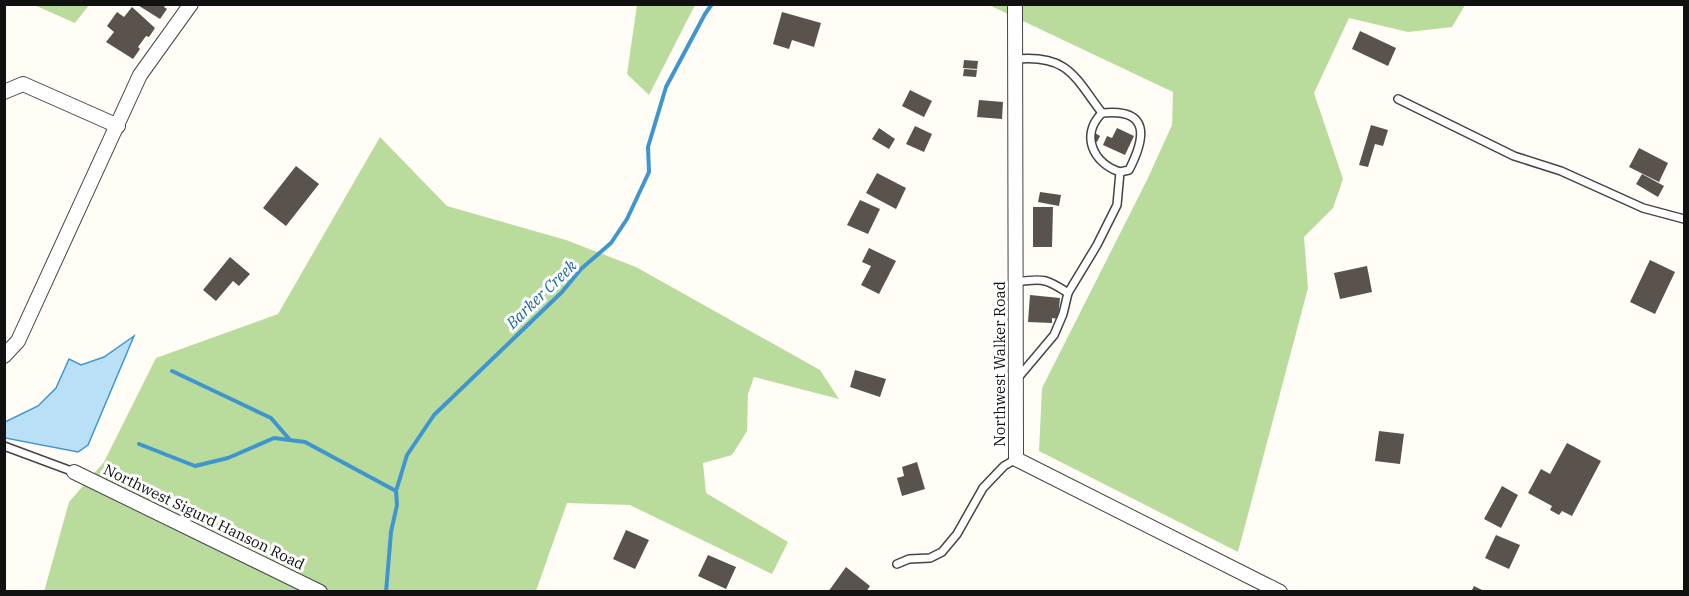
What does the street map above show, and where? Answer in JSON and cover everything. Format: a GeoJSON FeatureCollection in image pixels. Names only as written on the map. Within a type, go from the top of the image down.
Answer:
{"type":"FeatureCollection","features":[{"type":"Feature","properties":{"kind":"street"},"geometry":{"type":"LineString","coordinates":[[4,356],[18,341],[140,75],[191,4]]}},
{"type":"Feature","properties":{"kind":"street","name":"Northwest Walker Road"},"geometry":{"type":"LineString","coordinates":[[1015,4],[1016,459],[1280,591]]}},
{"type":"Feature","properties":{"kind":"street"},"geometry":{"type":"LineString","coordinates":[[4,92],[23,84],[118,126]]}},
{"type":"Feature","properties":{"kind":"street","name":"Northwest Sigurd Hanson Road"},"geometry":{"type":"LineString","coordinates":[[74,472],[320,591]]}},
{"type":"Feature","properties":{"kind":"lane"},"geometry":{"type":"LineString","coordinates":[[1016,52],[1051,60],[1065,67],[1102,113]]}},
{"type":"Feature","properties":{"kind":"lane"},"geometry":{"type":"LineString","coordinates":[[1398,99],[1514,156],[1561,171],[1643,208],[1684,219]]}},
{"type":"Feature","properties":{"kind":"lane"},"geometry":{"type":"LineString","coordinates":[[1119,111],[1133,118],[1142,131],[1141,145],[1129,170],[1120,172],[1110,169],[1094,151],[1090,140],[1090,129],[1102,113],[1119,111]]}},
{"type":"Feature","properties":{"kind":"lane"},"geometry":{"type":"LineString","coordinates":[[1017,379],[1054,335],[1063,314],[1068,293],[1097,245],[1117,205],[1120,172]]}},
{"type":"Feature","properties":{"kind":"lane"},"geometry":{"type":"LineString","coordinates":[[1017,282],[1035,279],[1050,281],[1068,293]]}},
{"type":"Feature","properties":{"kind":"lane"},"geometry":{"type":"LineString","coordinates":[[4,446],[74,472]]}},
{"type":"Feature","properties":{"kind":"lane"},"geometry":{"type":"LineString","coordinates":[[897,564],[909,559],[930,558],[942,552],[957,534],[983,488],[1004,466],[1016,459]]}},
{"type":"Feature","properties":{"kind":"green space"},"geometry":{"type":"Polygon","coordinates":[[[89,4],[75,23],[34,5],[89,4]]]}},
{"type":"Feature","properties":{"kind":"green space"},"geometry":{"type":"Polygon","coordinates":[[[637,5],[695,5],[649,95],[627,74],[637,5]]]}},
{"type":"Feature","properties":{"kind":"green space"},"geometry":{"type":"Polygon","coordinates":[[[989,5],[1465,5],[1452,27],[1408,32],[1349,18],[1314,93],[1343,179],[1333,208],[1304,237],[1308,288],[1238,552],[1039,451],[1042,388],[1147,180],[1172,125],[1173,92],[989,5]]]}},
{"type":"Feature","properties":{"kind":"green space"},"geometry":{"type":"Polygon","coordinates":[[[380,137],[447,206],[566,240],[636,267],[820,370],[839,399],[754,377],[748,394],[747,431],[732,455],[703,463],[706,493],[788,542],[772,574],[630,505],[567,503],[536,591],[44,592],[69,502],[104,462],[156,358],[278,314],[380,137]]]}},
{"type":"Feature","properties":{"kind":"water"},"geometry":{"type":"Polygon","coordinates":[[[134,336],[88,445],[78,452],[5,438],[5,422],[38,406],[56,388],[69,359],[81,365],[104,357],[134,336]]]}},
{"type":"Feature","properties":{"kind":"building"},"geometry":{"type":"Polygon","coordinates":[[[136,4],[166,4],[164,7],[167,9],[160,19],[136,4]]]}},
{"type":"Feature","properties":{"kind":"building"},"geometry":{"type":"Polygon","coordinates":[[[132,7],[155,28],[138,47],[140,49],[133,59],[106,42],[114,32],[107,26],[117,12],[124,17],[132,7]]]}},
{"type":"Feature","properties":{"kind":"building"},"geometry":{"type":"Polygon","coordinates":[[[782,12],[821,23],[814,47],[792,40],[789,49],[773,44],[782,12]]]}},
{"type":"Feature","properties":{"kind":"building"},"geometry":{"type":"Polygon","coordinates":[[[1360,31],[1396,48],[1388,66],[1352,49],[1360,31]]]}},
{"type":"Feature","properties":{"kind":"building"},"geometry":{"type":"Polygon","coordinates":[[[964,60],[978,61],[977,69],[963,68],[964,60]]]}},
{"type":"Feature","properties":{"kind":"building"},"geometry":{"type":"Polygon","coordinates":[[[964,69],[977,70],[976,77],[963,76],[964,69]]]}},
{"type":"Feature","properties":{"kind":"building"},"geometry":{"type":"Polygon","coordinates":[[[910,90],[932,101],[924,117],[902,106],[910,90]]]}},
{"type":"Feature","properties":{"kind":"building"},"geometry":{"type":"Polygon","coordinates":[[[979,100],[1003,102],[1002,119],[977,117],[979,100]]]}},
{"type":"Feature","properties":{"kind":"building"},"geometry":{"type":"Polygon","coordinates":[[[1371,125],[1388,130],[1383,146],[1375,144],[1368,167],[1359,165],[1371,125]]]}},
{"type":"Feature","properties":{"kind":"building"},"geometry":{"type":"Polygon","coordinates":[[[915,126],[932,134],[924,152],[906,144],[915,126]]]}},
{"type":"Feature","properties":{"kind":"building"},"geometry":{"type":"Polygon","coordinates":[[[879,128],[895,139],[889,149],[872,139],[879,128]]]}},
{"type":"Feature","properties":{"kind":"building"},"geometry":{"type":"Polygon","coordinates":[[[1117,128],[1134,136],[1125,155],[1103,145],[1107,136],[1112,138],[1117,128]]]}},
{"type":"Feature","properties":{"kind":"building"},"geometry":{"type":"Polygon","coordinates":[[[1095,133],[1100,136],[1097,142],[1092,140],[1095,133]]]}},
{"type":"Feature","properties":{"kind":"building"},"geometry":{"type":"Polygon","coordinates":[[[1639,148],[1668,163],[1659,182],[1629,167],[1639,148]]]}},
{"type":"Feature","properties":{"kind":"building"},"geometry":{"type":"Polygon","coordinates":[[[296,166],[319,184],[286,226],[263,208],[296,166]]]}},
{"type":"Feature","properties":{"kind":"building"},"geometry":{"type":"Polygon","coordinates":[[[877,173],[906,188],[896,209],[866,193],[877,173]]]}},
{"type":"Feature","properties":{"kind":"building"},"geometry":{"type":"Polygon","coordinates":[[[1642,174],[1664,186],[1658,197],[1636,184],[1642,174]]]}},
{"type":"Feature","properties":{"kind":"building"},"geometry":{"type":"Polygon","coordinates":[[[1040,192],[1061,195],[1059,206],[1038,202],[1040,192]]]}},
{"type":"Feature","properties":{"kind":"building"},"geometry":{"type":"Polygon","coordinates":[[[860,200],[880,209],[868,234],[847,225],[860,200]]]}},
{"type":"Feature","properties":{"kind":"building"},"geometry":{"type":"Polygon","coordinates":[[[1033,207],[1053,207],[1052,247],[1033,247],[1033,207]]]}},
{"type":"Feature","properties":{"kind":"building"},"geometry":{"type":"Polygon","coordinates":[[[869,248],[896,261],[879,294],[861,285],[871,266],[862,262],[869,248]]]}},
{"type":"Feature","properties":{"kind":"building"},"geometry":{"type":"Polygon","coordinates":[[[230,257],[250,274],[239,286],[233,281],[216,301],[203,290],[230,257]]]}},
{"type":"Feature","properties":{"kind":"building"},"geometry":{"type":"Polygon","coordinates":[[[1650,260],[1675,272],[1655,314],[1630,302],[1650,260]]]}},
{"type":"Feature","properties":{"kind":"building"},"geometry":{"type":"Polygon","coordinates":[[[1367,266],[1372,292],[1340,299],[1334,273],[1367,266]]]}},
{"type":"Feature","properties":{"kind":"building"},"geometry":{"type":"Polygon","coordinates":[[[1030,295],[1060,298],[1058,319],[1052,318],[1052,323],[1028,322],[1030,295]]]}},
{"type":"Feature","properties":{"kind":"building"},"geometry":{"type":"Polygon","coordinates":[[[855,370],[886,379],[880,397],[850,387],[855,370]]]}},
{"type":"Feature","properties":{"kind":"building"},"geometry":{"type":"Polygon","coordinates":[[[1379,431],[1404,434],[1400,464],[1375,461],[1379,431]]]}},
{"type":"Feature","properties":{"kind":"building"},"geometry":{"type":"Polygon","coordinates":[[[1567,443],[1601,461],[1572,516],[1562,511],[1559,515],[1550,510],[1552,506],[1528,493],[1541,469],[1550,474],[1567,443]]]}},
{"type":"Feature","properties":{"kind":"building"},"geometry":{"type":"Polygon","coordinates":[[[917,462],[925,489],[902,496],[897,478],[904,476],[902,467],[917,462]]]}},
{"type":"Feature","properties":{"kind":"building"},"geometry":{"type":"Polygon","coordinates":[[[1502,486],[1518,495],[1501,528],[1484,519],[1502,486]]]}},
{"type":"Feature","properties":{"kind":"building"},"geometry":{"type":"Polygon","coordinates":[[[626,530],[649,540],[635,569],[613,559],[626,530]]]}},
{"type":"Feature","properties":{"kind":"building"},"geometry":{"type":"Polygon","coordinates":[[[1496,535],[1520,545],[1509,569],[1485,558],[1496,535]]]}},
{"type":"Feature","properties":{"kind":"building"},"geometry":{"type":"Polygon","coordinates":[[[708,555],[736,567],[726,589],[698,576],[708,555]]]}},
{"type":"Feature","properties":{"kind":"building"},"geometry":{"type":"Polygon","coordinates":[[[846,567],[870,586],[866,592],[828,592],[846,567]]]}},
{"type":"Feature","properties":{"kind":"building"},"geometry":{"type":"Polygon","coordinates":[[[1474,586],[1486,592],[1471,592],[1474,586]]]}},
{"type":"Feature","properties":{"kind":"waterway","name":"Barker Creek"},"geometry":{"type":"LineString","coordinates":[[386,592],[391,532],[397,505],[396,491],[407,455],[434,415],[562,292],[581,269],[611,243],[627,219],[649,172],[648,147],[666,87],[712,4]]}},
{"type":"Feature","properties":{"kind":"waterway"},"geometry":{"type":"LineString","coordinates":[[172,371],[271,418],[290,440]]}},
{"type":"Feature","properties":{"kind":"waterway"},"geometry":{"type":"LineString","coordinates":[[139,444],[195,466],[228,458],[274,438],[305,442],[396,491]]}}]}
